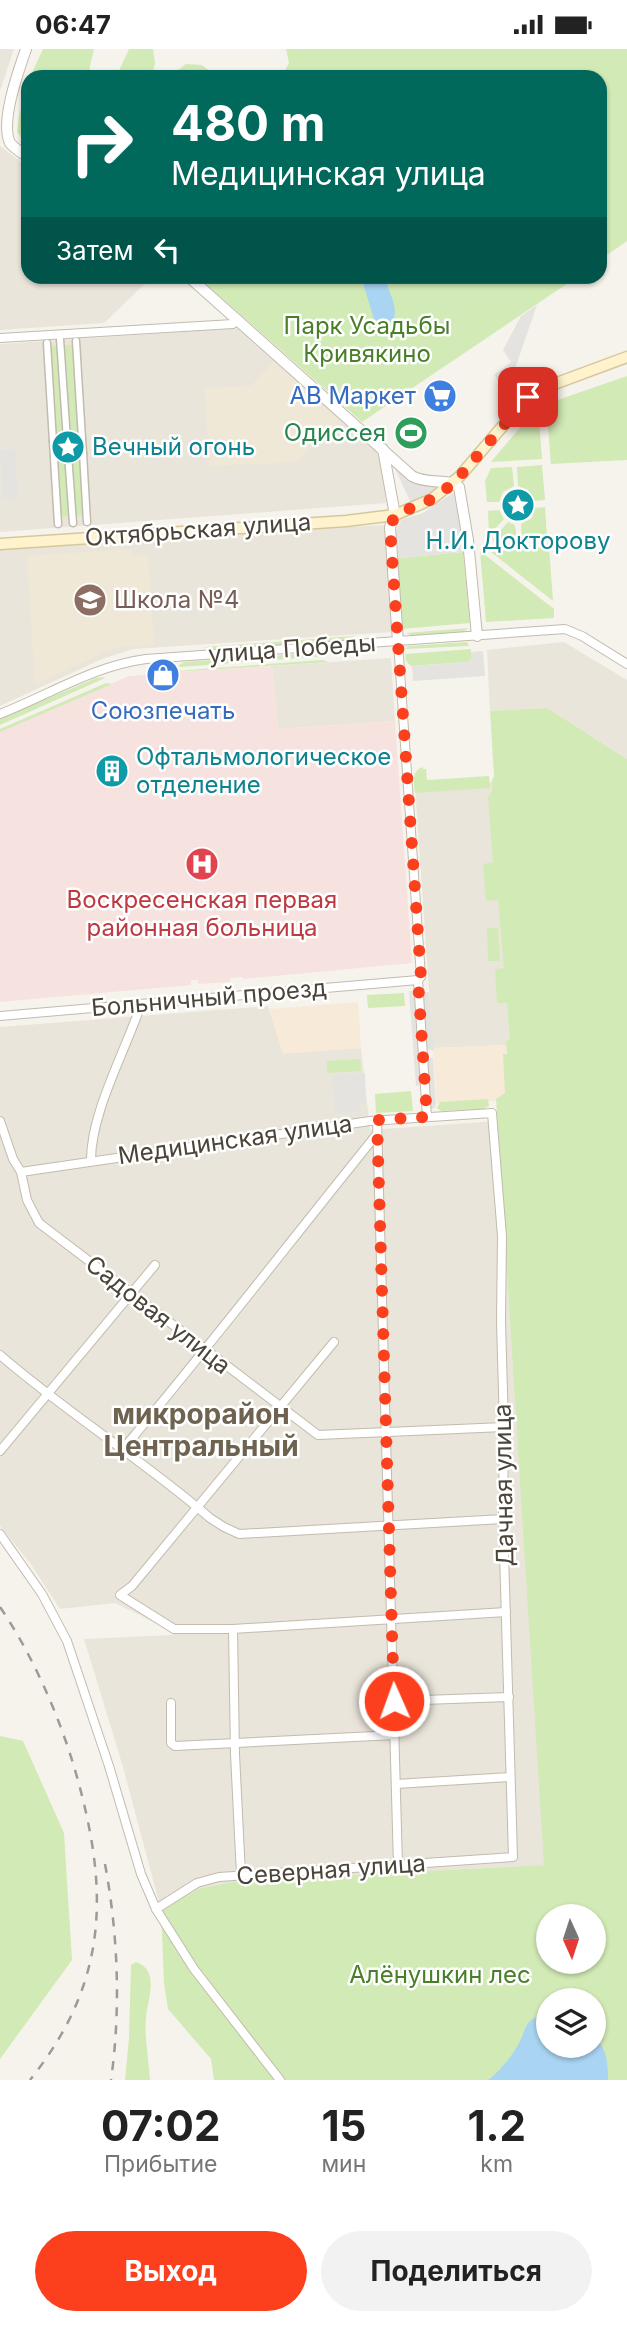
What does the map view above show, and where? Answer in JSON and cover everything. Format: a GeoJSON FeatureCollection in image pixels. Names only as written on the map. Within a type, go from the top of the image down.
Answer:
{"type":"FeatureCollection","features":[{"type":"Feature","properties":{"kind":"main road","name":"Октябрьская улица"},"geometry":{"type":"LineString","coordinates":[[0,544],[346,521],[395,515],[432,499],[454,483],[528,397],[538,390],[627,357]]}},
{"type":"Feature","properties":{"kind":"street"},"geometry":{"type":"LineString","coordinates":[[21,152],[10,143],[4,132],[3,120],[26,49]]}},
{"type":"Feature","properties":{"kind":"street"},"geometry":{"type":"LineString","coordinates":[[197,284],[412,476],[420,480],[454,483],[461,489],[477,636]]}},
{"type":"Feature","properties":{"kind":"street"},"geometry":{"type":"LineString","coordinates":[[0,338],[233,324],[238,319]]}},
{"type":"Feature","properties":{"kind":"street"},"geometry":{"type":"LineString","coordinates":[[60,339],[67,440]]}},
{"type":"Feature","properties":{"kind":"street"},"geometry":{"type":"LineString","coordinates":[[76,341],[87,522]]}},
{"type":"Feature","properties":{"kind":"street"},"geometry":{"type":"LineString","coordinates":[[47,343],[58,524]]}},
{"type":"Feature","properties":{"kind":"street"},"geometry":{"type":"LineString","coordinates":[[53,441],[82,439]]}},
{"type":"Feature","properties":{"kind":"street"},"geometry":{"type":"LineString","coordinates":[[383,449],[395,515],[390,527],[421,977],[418,980],[427,1117]]}},
{"type":"Feature","properties":{"kind":"street"},"geometry":{"type":"LineString","coordinates":[[54,455],[83,453]]}},
{"type":"Feature","properties":{"kind":"street"},"geometry":{"type":"LineString","coordinates":[[68,454],[73,523]]}},
{"type":"Feature","properties":{"kind":"street","name":"улица Победы"},"geometry":{"type":"LineString","coordinates":[[0,714],[93,672],[125,662],[565,629],[582,636],[627,664]]}},
{"type":"Feature","properties":{"kind":"street","name":"Больничный проезд"},"geometry":{"type":"LineString","coordinates":[[0,1016],[418,980]]}},
{"type":"Feature","properties":{"kind":"street"},"geometry":{"type":"LineString","coordinates":[[91,1160],[103,1105],[141,1004]]}},
{"type":"Feature","properties":{"kind":"street","name":"Медицинская улица"},"geometry":{"type":"LineString","coordinates":[[21,1172],[377,1120],[492,1113]]}},
{"type":"Feature","properties":{"kind":"street","name":"Дачная улица"},"geometry":{"type":"LineString","coordinates":[[492,1113],[502,1236],[503,1519],[513,1857]]}},
{"type":"Feature","properties":{"kind":"street"},"geometry":{"type":"LineString","coordinates":[[377,1120],[398,1865]]}},
{"type":"Feature","properties":{"kind":"street","name":"Садовая улица"},"geometry":{"type":"LineString","coordinates":[[0,1121],[13,1159],[21,1172],[27,1200],[39,1223],[318,1435],[504,1427]]}},
{"type":"Feature","properties":{"kind":"street"},"geometry":{"type":"LineString","coordinates":[[123,1449],[205,1351],[377,1134]]}},
{"type":"Feature","properties":{"kind":"street"},"geometry":{"type":"LineString","coordinates":[[0,1451],[155,1265]]}},
{"type":"Feature","properties":{"kind":"street"},"geometry":{"type":"LineString","coordinates":[[334,1342],[132,1586],[120,1595],[174,1629],[233,1629],[506,1612]]}},
{"type":"Feature","properties":{"kind":"street"},"geometry":{"type":"LineString","coordinates":[[0,1355],[224,1527],[239,1534],[503,1519]]}},
{"type":"Feature","properties":{"kind":"street"},"geometry":{"type":"LineString","coordinates":[[0,1534],[42,1594],[67,1641],[109,1766],[141,1874],[156,1909],[194,1969],[280,2080]]}},
{"type":"Feature","properties":{"kind":"street"},"geometry":{"type":"LineString","coordinates":[[233,1629],[241,1875]]}},
{"type":"Feature","properties":{"kind":"street"},"geometry":{"type":"LineString","coordinates":[[394,1701],[509,1697]]}},
{"type":"Feature","properties":{"kind":"street"},"geometry":{"type":"LineString","coordinates":[[171,1703],[171,1743],[175,1747],[395,1735]]}},
{"type":"Feature","properties":{"kind":"street"},"geometry":{"type":"LineString","coordinates":[[396,1784],[510,1777]]}},
{"type":"Feature","properties":{"kind":"street","name":"Северная улица"},"geometry":{"type":"LineString","coordinates":[[156,1909],[197,1883],[219,1877],[513,1857]]}},
{"type":"Feature","properties":{"kind":"shaded area"},"geometry":{"type":"Polygon","coordinates":[[[0,49],[14,49],[0,91],[0,49]]]}},
{"type":"Feature","properties":{"kind":"shaded area"},"geometry":{"type":"Polygon","coordinates":[[[0,146],[21,162],[21,284],[145,284],[104,323],[0,330],[0,146]]]}},
{"type":"Feature","properties":{"kind":"shaded area"},"geometry":{"type":"Polygon","coordinates":[[[537,305],[507,392],[494,375],[511,362],[503,350],[521,316],[537,305]]]}},
{"type":"Feature","properties":{"kind":"shaded area"},"geometry":{"type":"Polygon","coordinates":[[[243,328],[382,452],[386,503],[0,532],[0,344],[243,328]]]}},
{"type":"Feature","properties":{"kind":"shaded area"},"geometry":{"type":"Polygon","coordinates":[[[274,361],[341,422],[295,462],[209,466],[205,388],[251,386],[274,361]]]}},
{"type":"Feature","properties":{"kind":"shaded area"},"geometry":{"type":"Polygon","coordinates":[[[15,449],[18,498],[3,499],[0,450],[15,449]]]}},
{"type":"Feature","properties":{"kind":"shaded area"},"geometry":{"type":"Polygon","coordinates":[[[391,460],[418,484],[441,486],[411,503],[391,460]]]}},
{"type":"Feature","properties":{"kind":"shaded area"},"geometry":{"type":"Polygon","coordinates":[[[456,491],[463,552],[398,558],[396,531],[401,520],[423,513],[456,491]]]}},
{"type":"Feature","properties":{"kind":"shaded area"},"geometry":{"type":"Polygon","coordinates":[[[385,525],[392,632],[133,649],[102,659],[0,706],[0,548],[385,525]]]}},
{"type":"Feature","properties":{"kind":"shaded area","name":"Школа №4"},"geometry":{"type":"Polygon","coordinates":[[[131,549],[132,556],[148,555],[154,645],[117,647],[35,684],[27,556],[131,549]]]}},
{"type":"Feature","properties":{"kind":"shaded area"},"geometry":{"type":"Polygon","coordinates":[[[564,642],[627,680],[627,759],[547,708],[490,711],[487,650],[564,642]]]}},
{"type":"Feature","properties":{"kind":"shaded area"},"geometry":{"type":"Polygon","coordinates":[[[483,651],[485,676],[413,681],[412,666],[468,662],[471,652],[483,651]]]}},
{"type":"Feature","properties":{"kind":"shaded area"},"geometry":{"type":"Polygon","coordinates":[[[391,658],[395,721],[278,729],[272,666],[391,658]]]}},
{"type":"Feature","properties":{"kind":"shaded area","name":"Воскресенская первая районная больница"},"geometry":{"type":"Polygon","coordinates":[[[272,666],[278,729],[395,721],[412,963],[230,978],[230,982],[198,984],[198,980],[191,980],[191,985],[0,1002],[0,732],[129,676],[159,674],[160,677],[166,677],[166,673],[272,666]]]}},
{"type":"Feature","properties":{"kind":"shaded area"},"geometry":{"type":"Polygon","coordinates":[[[491,783],[511,1039],[506,1045],[433,1048],[415,787],[491,783]]]}},
{"type":"Feature","properties":{"kind":"shaded area"},"geometry":{"type":"Polygon","coordinates":[[[409,991],[415,991],[422,1085],[416,1086],[409,991]]]}},
{"type":"Feature","properties":{"kind":"shaded area"},"geometry":{"type":"Polygon","coordinates":[[[422,992],[429,992],[434,1051],[426,1049],[422,992]]]}},
{"type":"Feature","properties":{"kind":"shaded area"},"geometry":{"type":"Polygon","coordinates":[[[358,1002],[361,1048],[283,1054],[269,1009],[358,1002]]]}},
{"type":"Feature","properties":{"kind":"shaded area"},"geometry":{"type":"Polygon","coordinates":[[[268,1006],[283,1053],[361,1048],[370,1130],[497,1121],[545,1865],[237,1881],[198,1889],[161,1910],[123,1767],[84,1639],[173,1635],[168,1629],[115,1603],[60,1609],[30,1563],[0,1526],[0,1027],[268,1006]]]}},
{"type":"Feature","properties":{"kind":"shaded area"},"geometry":{"type":"Polygon","coordinates":[[[506,1045],[509,1093],[497,1101],[437,1104],[433,1048],[506,1045]]]}},
{"type":"Feature","properties":{"kind":"shaded area"},"geometry":{"type":"Polygon","coordinates":[[[433,1057],[436,1103],[435,1108],[430,1109],[427,1060],[433,1057]]]}},
{"type":"Feature","properties":{"kind":"shaded area"},"geometry":{"type":"Polygon","coordinates":[[[365,1073],[366,1103],[359,1103],[359,1111],[335,1113],[332,1075],[365,1073]]]}},
{"type":"Feature","properties":{"kind":"green space"},"geometry":{"type":"Polygon","coordinates":[[[43,49],[94,49],[90,70],[33,70],[43,49]]]}},
{"type":"Feature","properties":{"kind":"green space"},"geometry":{"type":"Polygon","coordinates":[[[129,49],[153,49],[154,70],[119,70],[129,49]]]}},
{"type":"Feature","properties":{"kind":"green space"},"geometry":{"type":"Polygon","coordinates":[[[286,49],[627,49],[627,241],[607,255],[607,70],[285,70],[289,63],[286,49]]]}},
{"type":"Feature","properties":{"kind":"green space"},"geometry":{"type":"Polygon","coordinates":[[[186,64],[202,65],[208,70],[178,70],[186,64]]]}},
{"type":"Feature","properties":{"kind":"green space"},"geometry":{"type":"Polygon","coordinates":[[[21,108],[21,137],[17,132],[21,108]]]}},
{"type":"Feature","properties":{"kind":"green space","name":"Парк Усадьбы Кривякино"},"geometry":{"type":"Polygon","coordinates":[[[206,284],[567,284],[362,422],[206,284]]]}},
{"type":"Feature","properties":{"kind":"green space"},"geometry":{"type":"Polygon","coordinates":[[[58,345],[63,436],[56,437],[51,346],[58,345]]]}},
{"type":"Feature","properties":{"kind":"green space"},"geometry":{"type":"Polygon","coordinates":[[[65,345],[72,345],[78,436],[70,436],[65,345]]]}},
{"type":"Feature","properties":{"kind":"green space"},"geometry":{"type":"Polygon","coordinates":[[[627,376],[627,460],[551,464],[546,404],[627,376]]]}},
{"type":"Feature","properties":{"kind":"green space"},"geometry":{"type":"Polygon","coordinates":[[[538,406],[542,459],[491,462],[538,406]]]}},
{"type":"Feature","properties":{"kind":"green space"},"geometry":{"type":"Polygon","coordinates":[[[80,458],[84,515],[75,516],[72,459],[80,458]]]}},
{"type":"Feature","properties":{"kind":"green space"},"geometry":{"type":"Polygon","coordinates":[[[57,459],[65,459],[69,516],[61,517],[57,459]]]}},
{"type":"Feature","properties":{"kind":"green space"},"geometry":{"type":"Polygon","coordinates":[[[542,465],[545,500],[535,501],[528,490],[518,486],[517,467],[542,465]]]}},
{"type":"Feature","properties":{"kind":"green space"},"geometry":{"type":"Polygon","coordinates":[[[512,467],[514,486],[503,492],[499,502],[487,502],[485,481],[491,468],[512,467]]]}},
{"type":"Feature","properties":{"kind":"green space"},"geometry":{"type":"Polygon","coordinates":[[[517,493],[526,496],[529,505],[526,514],[517,517],[508,514],[505,505],[508,496],[517,493]]]}},
{"type":"Feature","properties":{"kind":"green space"},"geometry":{"type":"Polygon","coordinates":[[[545,507],[547,538],[522,540],[521,524],[532,518],[535,508],[545,507]]]}},
{"type":"Feature","properties":{"kind":"green space"},"geometry":{"type":"Polygon","coordinates":[[[499,510],[504,519],[489,535],[488,511],[499,510]]]}},
{"type":"Feature","properties":{"kind":"green space"},"geometry":{"type":"Polygon","coordinates":[[[508,522],[515,525],[517,540],[494,542],[492,540],[508,522]]]}},
{"type":"Feature","properties":{"kind":"green space"},"geometry":{"type":"Polygon","coordinates":[[[549,547],[553,601],[491,552],[549,547]]]}},
{"type":"Feature","properties":{"kind":"green space"},"geometry":{"type":"Polygon","coordinates":[[[480,551],[554,609],[554,618],[486,622],[480,551]]]}},
{"type":"Feature","properties":{"kind":"green space"},"geometry":{"type":"Polygon","coordinates":[[[463,552],[470,623],[402,629],[398,558],[463,552]]]}},
{"type":"Feature","properties":{"kind":"green space"},"geometry":{"type":"Polygon","coordinates":[[[468,628],[464,632],[412,636],[406,633],[468,628]]]}},
{"type":"Feature","properties":{"kind":"green space"},"geometry":{"type":"Polygon","coordinates":[[[354,636],[350,640],[209,650],[205,647],[354,636]]]}},
{"type":"Feature","properties":{"kind":"green space"},"geometry":{"type":"Polygon","coordinates":[[[467,642],[469,646],[405,649],[408,646],[467,642]]]}},
{"type":"Feature","properties":{"kind":"green space"},"geometry":{"type":"Polygon","coordinates":[[[471,649],[471,659],[468,662],[411,666],[406,661],[405,654],[471,649]]]}},
{"type":"Feature","properties":{"kind":"green space"},"geometry":{"type":"Polygon","coordinates":[[[326,652],[326,656],[179,665],[184,662],[326,652]]]}},
{"type":"Feature","properties":{"kind":"green space"},"geometry":{"type":"Polygon","coordinates":[[[322,660],[329,662],[175,672],[175,671],[322,660]]]}},
{"type":"Feature","properties":{"kind":"green space"},"geometry":{"type":"Polygon","coordinates":[[[105,677],[0,725],[0,719],[96,678],[105,677]]]}},
{"type":"Feature","properties":{"kind":"green space"},"geometry":{"type":"Polygon","coordinates":[[[106,683],[112,684],[0,732],[0,729],[106,683]]]}},
{"type":"Feature","properties":{"kind":"green space","name":"Алёнушкин лес"},"geometry":{"type":"Polygon","coordinates":[[[547,708],[627,759],[627,2080],[214,2080],[211,2059],[168,2009],[164,1983],[161,1910],[198,1889],[237,1881],[544,1865],[496,1099],[505,1093],[503,1054],[507,1054],[506,1042],[510,1038],[507,1003],[497,1003],[495,969],[504,968],[498,900],[486,901],[483,864],[493,862],[488,797],[492,791],[494,776],[490,711],[547,708]]]}},
{"type":"Feature","properties":{"kind":"green space"},"geometry":{"type":"Polygon","coordinates":[[[423,767],[426,769],[427,780],[489,776],[490,788],[415,793],[415,774],[423,767]]]}},
{"type":"Feature","properties":{"kind":"green space"},"geometry":{"type":"Polygon","coordinates":[[[487,928],[498,928],[500,961],[488,961],[487,928]]]}},
{"type":"Feature","properties":{"kind":"green space"},"geometry":{"type":"Polygon","coordinates":[[[404,993],[405,1006],[368,1008],[367,995],[404,993]]]}},
{"type":"Feature","properties":{"kind":"green space"},"geometry":{"type":"Polygon","coordinates":[[[360,1059],[361,1071],[327,1073],[327,1061],[360,1059]]]}},
{"type":"Feature","properties":{"kind":"green space"},"geometry":{"type":"Polygon","coordinates":[[[411,1091],[413,1111],[376,1113],[375,1094],[411,1091]]]}},
{"type":"Feature","properties":{"kind":"green space"},"geometry":{"type":"Polygon","coordinates":[[[488,1099],[489,1106],[483,1109],[441,1111],[437,1108],[440,1102],[488,1099]]]}},
{"type":"Feature","properties":{"kind":"green space"},"geometry":{"type":"Polygon","coordinates":[[[0,1736],[23,1741],[64,1833],[72,1960],[0,2059],[0,1736]]]}},
{"type":"Feature","properties":{"kind":"green space"},"geometry":{"type":"Polygon","coordinates":[[[136,1962],[148,1971],[151,1986],[146,2017],[150,2080],[125,2080],[131,1965],[136,1962]]]}},
{"type":"Feature","properties":{"kind":"water"},"geometry":{"type":"Polygon","coordinates":[[[363,284],[387,284],[395,308],[394,319],[386,324],[374,319],[363,284]]]}},
{"type":"Feature","properties":{"kind":"water"},"geometry":{"type":"Polygon","coordinates":[[[535,2018],[536,2058],[606,2056],[608,2080],[488,2080],[512,2054],[528,2024],[535,2018]]]}},
{"type":"Feature","properties":{"kind":"railway"},"geometry":{"type":"LineString","coordinates":[[0,1607],[34,1665],[68,1749],[86,1813],[94,1854],[97,1894],[95,1932],[88,1969],[76,2006],[56,2043],[30,2080]]}},
{"type":"Feature","properties":{"kind":"railway"},"geometry":{"type":"LineString","coordinates":[[105,1864],[117,1972],[111,2080]]}},
{"type":"Feature","properties":{"kind":"place","name":"АВ Маркет"},"geometry":{"type":"Point","coordinates":[440,396]}},
{"type":"Feature","properties":{"kind":"place","name":"Одиссея"},"geometry":{"type":"Point","coordinates":[411,433]}},
{"type":"Feature","properties":{"kind":"place","name":"Вечный огонь"},"geometry":{"type":"Point","coordinates":[68,447]}},
{"type":"Feature","properties":{"kind":"place","name":"Н.И. Докторову"},"geometry":{"type":"Point","coordinates":[518,505]}},
{"type":"Feature","properties":{"kind":"place","name":"Школа №4"},"geometry":{"type":"Point","coordinates":[90,600]}},
{"type":"Feature","properties":{"kind":"place","name":"Союзпечать"},"geometry":{"type":"Point","coordinates":[163,675]}},
{"type":"Feature","properties":{"kind":"place","name":"Офтальмологическое отделение"},"geometry":{"type":"Point","coordinates":[112,771]}},
{"type":"Feature","properties":{"kind":"place","name":"Воскресенская первая районная больница"},"geometry":{"type":"Point","coordinates":[202,864]}},
{"type":"Feature","properties":{"kind":"district","name":"микрорайон Центральный"},"geometry":{"type":"Point","coordinates":[201,1430]}},
{"type":"Feature","properties":{"kind":"route"},"geometry":{"type":"LineString","coordinates":[[394,1701],[377,1120],[427,1117],[418,980],[421,977],[390,527],[395,515],[432,499],[454,483],[528,397]]}}]}
